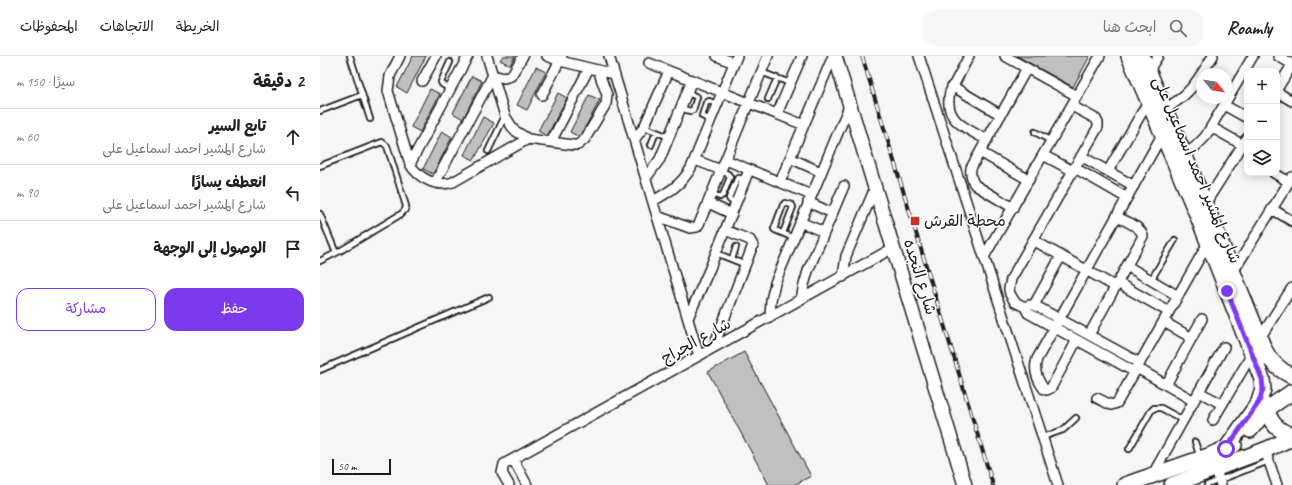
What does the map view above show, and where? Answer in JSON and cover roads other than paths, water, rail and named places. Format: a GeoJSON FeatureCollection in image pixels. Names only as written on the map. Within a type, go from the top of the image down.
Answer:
{"type":"FeatureCollection","features":[{"type":"Feature","properties":{"kind":"main road","name":"شارع المشير احمد اسماعيل على"},"geometry":{"type":"LineString","coordinates":[[1129,56],[1145,64],[1184,154],[1201,209],[1208,243],[1262,379],[1263,389],[1261,398],[1226,449]]}},
{"type":"Feature","properties":{"kind":"main road","name":"شارع المشير احمد اسماعيل على"},"geometry":{"type":"LineString","coordinates":[[1145,64],[1148,102],[1162,135],[1233,272],[1267,356],[1282,371],[1292,376]]}},
{"type":"Feature","properties":{"kind":"main road"},"geometry":{"type":"LineString","coordinates":[[1213,469],[1226,449],[1245,436],[1267,409],[1292,392]]}},
{"type":"Feature","properties":{"kind":"main road"},"geometry":{"type":"LineString","coordinates":[[1267,409],[1272,423],[1284,433],[1292,434]]}},
{"type":"Feature","properties":{"kind":"main road"},"geometry":{"type":"LineString","coordinates":[[1172,485],[1213,469],[1267,456],[1292,438]]}},
{"type":"Feature","properties":{"kind":"main road"},"geometry":{"type":"LineString","coordinates":[[1125,485],[1153,474],[1213,469]]}},
{"type":"Feature","properties":{"kind":"street"},"geometry":{"type":"LineString","coordinates":[[400,56],[390,76],[388,91],[410,164],[417,174],[435,183],[447,184],[528,139]]}},
{"type":"Feature","properties":{"kind":"street"},"geometry":{"type":"LineString","coordinates":[[422,81],[436,56]]}},
{"type":"Feature","properties":{"kind":"street"},"geometry":{"type":"LineString","coordinates":[[410,164],[468,56]]}},
{"type":"Feature","properties":{"kind":"street"},"geometry":{"type":"LineString","coordinates":[[487,56],[505,116],[514,130],[528,139],[573,145],[578,145],[586,139],[607,100],[605,91],[593,69]]}},
{"type":"Feature","properties":{"kind":"street"},"geometry":{"type":"LineString","coordinates":[[493,74],[504,78],[511,76],[523,56]]}},
{"type":"Feature","properties":{"kind":"street"},"geometry":{"type":"LineString","coordinates":[[547,56],[561,58],[593,69],[614,74]]}},
{"type":"Feature","properties":{"kind":"street"},"geometry":{"type":"LineString","coordinates":[[609,56],[699,356]]}},
{"type":"Feature","properties":{"kind":"street"},"geometry":{"type":"LineString","coordinates":[[653,201],[675,188],[687,176],[695,160],[735,60],[717,56]]}},
{"type":"Feature","properties":{"kind":"street"},"geometry":{"type":"LineString","coordinates":[[657,216],[690,228],[694,228],[699,224],[768,56]]}},
{"type":"Feature","properties":{"kind":"street"},"geometry":{"type":"LineString","coordinates":[[777,114],[802,56]]}},
{"type":"Feature","properties":{"kind":"street"},"geometry":{"type":"LineString","coordinates":[[780,182],[834,56]]}},
{"type":"Feature","properties":{"kind":"street","name":"شارع النجده"},"geometry":{"type":"LineString","coordinates":[[834,56],[850,104],[965,485]]}},
{"type":"Feature","properties":{"kind":"street"},"geometry":{"type":"LineString","coordinates":[[919,56],[1058,485]]}},
{"type":"Feature","properties":{"kind":"street"},"geometry":{"type":"LineString","coordinates":[[969,56],[952,86],[948,104],[949,110],[959,124],[987,140]]}},
{"type":"Feature","properties":{"kind":"street"},"geometry":{"type":"LineString","coordinates":[[1006,56],[1077,96]]}},
{"type":"Feature","properties":{"kind":"street"},"geometry":{"type":"LineString","coordinates":[[984,257],[1100,56]]}},
{"type":"Feature","properties":{"kind":"street"},"geometry":{"type":"LineString","coordinates":[[1165,110],[1178,102],[1189,92],[1213,56]]}},
{"type":"Feature","properties":{"kind":"street"},"geometry":{"type":"LineString","coordinates":[[1184,154],[1198,144],[1211,127],[1253,56]]}},
{"type":"Feature","properties":{"kind":"street"},"geometry":{"type":"LineString","coordinates":[[1278,56],[1292,64],[1280,85]]}},
{"type":"Feature","properties":{"kind":"street"},"geometry":{"type":"LineString","coordinates":[[542,95],[561,58]]}},
{"type":"Feature","properties":{"kind":"street"},"geometry":{"type":"LineString","coordinates":[[649,63],[804,125]]}},
{"type":"Feature","properties":{"kind":"street"},"geometry":{"type":"LineString","coordinates":[[1013,208],[979,188],[972,181],[971,168],[1027,68]]}},
{"type":"Feature","properties":{"kind":"street"},"geometry":{"type":"LineString","coordinates":[[551,142],[593,69]]}},
{"type":"Feature","properties":{"kind":"street"},"geometry":{"type":"LineString","coordinates":[[634,140],[644,127],[669,71]]}},
{"type":"Feature","properties":{"kind":"street"},"geometry":{"type":"LineString","coordinates":[[435,183],[493,74]]}},
{"type":"Feature","properties":{"kind":"street"},"geometry":{"type":"LineString","coordinates":[[646,178],[660,159],[692,80]]}},
{"type":"Feature","properties":{"kind":"street"},"geometry":{"type":"LineString","coordinates":[[952,86],[1001,115]]}},
{"type":"Feature","properties":{"kind":"street"},"geometry":{"type":"LineString","coordinates":[[1280,92],[1292,101]]}},
{"type":"Feature","properties":{"kind":"street"},"geometry":{"type":"LineString","coordinates":[[1108,171],[1148,102]]}},
{"type":"Feature","properties":{"kind":"street"},"geometry":{"type":"LineString","coordinates":[[770,317],[773,291],[800,222],[850,104]]}},
{"type":"Feature","properties":{"kind":"street"},"geometry":{"type":"LineString","coordinates":[[1224,105],[1244,116]]}},
{"type":"Feature","properties":{"kind":"street"},"geometry":{"type":"LineString","coordinates":[[1072,106],[1094,118],[1098,123],[1098,127],[1009,284],[1010,294],[1015,302],[1029,306],[1060,319],[1089,335],[1138,368],[1194,401]]}},
{"type":"Feature","properties":{"kind":"street"},"geometry":{"type":"LineString","coordinates":[[1201,209],[1243,145],[1211,127]]}},
{"type":"Feature","properties":{"kind":"street"},"geometry":{"type":"LineString","coordinates":[[1077,340],[1050,389],[1047,390],[1043,388],[1036,372],[1036,362],[1162,135]]}},
{"type":"Feature","properties":{"kind":"street"},"geometry":{"type":"LineString","coordinates":[[980,152],[1029,180]]}},
{"type":"Feature","properties":{"kind":"street"},"geometry":{"type":"LineString","coordinates":[[1043,155],[1074,169],[1127,198]]}},
{"type":"Feature","properties":{"kind":"street"},"geometry":{"type":"LineString","coordinates":[[1082,156],[1134,186]]}},
{"type":"Feature","properties":{"kind":"street"},"geometry":{"type":"LineString","coordinates":[[790,158],[821,172]]}},
{"type":"Feature","properties":{"kind":"street"},"geometry":{"type":"LineString","coordinates":[[695,160],[721,171]]}},
{"type":"Feature","properties":{"kind":"street"},"geometry":{"type":"LineString","coordinates":[[726,160],[780,182],[832,213]]}},
{"type":"Feature","properties":{"kind":"street"},"geometry":{"type":"LineString","coordinates":[[688,318],[749,170]]}},
{"type":"Feature","properties":{"kind":"street"},"geometry":{"type":"LineString","coordinates":[[1233,272],[1290,179],[1280,175]]}},
{"type":"Feature","properties":{"kind":"street"},"geometry":{"type":"LineString","coordinates":[[801,299],[806,278],[844,186]]}},
{"type":"Feature","properties":{"kind":"street"},"geometry":{"type":"LineString","coordinates":[[843,277],[846,256],[875,188]]}},
{"type":"Feature","properties":{"kind":"street"},"geometry":{"type":"LineString","coordinates":[[708,204],[732,214]]}},
{"type":"Feature","properties":{"kind":"street"},"geometry":{"type":"LineString","coordinates":[[1272,209],[1292,221]]}},
{"type":"Feature","properties":{"kind":"street"},"geometry":{"type":"LineString","coordinates":[[1089,335],[1142,239],[1142,233],[1139,229],[1117,217]]}},
{"type":"Feature","properties":{"kind":"street"},"geometry":{"type":"LineString","coordinates":[[800,222],[824,232]]}},
{"type":"Feature","properties":{"kind":"street"},"geometry":{"type":"LineString","coordinates":[[713,348],[753,248],[752,242],[725,230]]}},
{"type":"Feature","properties":{"kind":"street"},"geometry":{"type":"LineString","coordinates":[[1033,240],[1087,270],[1169,312]]}},
{"type":"Feature","properties":{"kind":"street"},"geometry":{"type":"LineString","coordinates":[[1097,398],[1111,405],[1115,405],[1138,368],[1208,243]]}},
{"type":"Feature","properties":{"kind":"street","name":"شارع الجراج"},"geometry":{"type":"LineString","coordinates":[[509,485],[503,475],[502,470],[504,464],[893,248]]}},
{"type":"Feature","properties":{"kind":"street"},"geometry":{"type":"LineString","coordinates":[[1061,256],[1029,306],[1028,313],[1077,340],[1138,368]]}},
{"type":"Feature","properties":{"kind":"street"},"geometry":{"type":"LineString","coordinates":[[1127,266],[1178,296]]}},
{"type":"Feature","properties":{"kind":"street"},"geometry":{"type":"LineString","coordinates":[[1260,338],[1292,288]]}},
{"type":"Feature","properties":{"kind":"street"},"geometry":{"type":"LineString","coordinates":[[1166,385],[1202,319]]}},
{"type":"Feature","properties":{"kind":"street"},"geometry":{"type":"LineString","coordinates":[[1164,322],[1192,338]]}},
{"type":"Feature","properties":{"kind":"street"},"geometry":{"type":"LineString","coordinates":[[1153,474],[1224,347]]}},
{"type":"Feature","properties":{"kind":"street"},"geometry":{"type":"LineString","coordinates":[[1213,420],[1252,354]]}},
{"type":"Feature","properties":{"kind":"street"},"geometry":{"type":"LineString","coordinates":[[1023,377],[1036,372]]}},
{"type":"Feature","properties":{"kind":"street"},"geometry":{"type":"LineString","coordinates":[[1199,392],[1222,404]]}},
{"type":"Feature","properties":{"kind":"street"},"geometry":{"type":"LineString","coordinates":[[1267,456],[1277,485]]}},
{"type":"Feature","properties":{"kind":"street"},"geometry":{"type":"LineString","coordinates":[[513,459],[527,485]]}},
{"type":"Feature","properties":{"kind":"lane"},"geometry":{"type":"LineString","coordinates":[[350,56],[370,119]]}},
{"type":"Feature","properties":{"kind":"lane"},"geometry":{"type":"LineString","coordinates":[[450,62],[441,82],[450,89]]}},
{"type":"Feature","properties":{"kind":"lane"},"geometry":{"type":"LineString","coordinates":[[761,72],[790,83]]}},
{"type":"Feature","properties":{"kind":"lane"},"geometry":{"type":"LineString","coordinates":[[768,99],[776,78]]}},
{"type":"Feature","properties":{"kind":"lane"},"geometry":{"type":"LineString","coordinates":[[320,111],[362,95]]}},
{"type":"Feature","properties":{"kind":"lane"},"geometry":{"type":"LineString","coordinates":[[488,151],[505,116]]}},
{"type":"Feature","properties":{"kind":"lane"},"geometry":{"type":"LineString","coordinates":[[644,127],[669,137]]}},
{"type":"Feature","properties":{"kind":"lane"},"geometry":{"type":"LineString","coordinates":[[651,145],[656,132]]}},
{"type":"Feature","properties":{"kind":"lane"},"geometry":{"type":"LineString","coordinates":[[1035,132],[1051,141]]}},
{"type":"Feature","properties":{"kind":"lane"},"geometry":{"type":"LineString","coordinates":[[320,166],[382,142],[387,146],[406,206],[406,210],[401,214],[320,261]]}},
{"type":"Feature","properties":{"kind":"lane"},"geometry":{"type":"LineString","coordinates":[[783,234],[793,207],[792,205],[785,203],[774,228],[783,234],[794,238]]}},
{"type":"Feature","properties":{"kind":"lane"},"geometry":{"type":"LineString","coordinates":[[320,214],[336,253]]}},
{"type":"Feature","properties":{"kind":"lane"},"geometry":{"type":"LineString","coordinates":[[1151,280],[1175,240]]}},
{"type":"Feature","properties":{"kind":"lane"},"geometry":{"type":"LineString","coordinates":[[732,259],[736,247]]}},
{"type":"Feature","properties":{"kind":"lane"},"geometry":{"type":"LineString","coordinates":[[716,253],[746,265]]}},
{"type":"Feature","properties":{"kind":"lane"},"geometry":{"type":"LineString","coordinates":[[320,370],[489,297]]}},
{"type":"Feature","properties":{"kind":"lane"},"geometry":{"type":"LineString","coordinates":[[1129,449],[1154,408],[1161,408],[1183,420]]}},
{"type":"Feature","properties":{"kind":"lane"},"geometry":{"type":"LineString","coordinates":[[1043,437],[1063,430],[1076,418]]}},
{"type":"Feature","properties":{"kind":"lane"},"geometry":{"type":"LineString","coordinates":[[1195,442],[1213,469],[1207,485]]}},
{"type":"Feature","properties":{"kind":"railway"},"geometry":{"type":"LineString","coordinates":[[862,56],[993,485]]}},
{"type":"Feature","properties":{"kind":"place","name":"محطة القرش"},"geometry":{"type":"Point","coordinates":[915,221]}}]}
